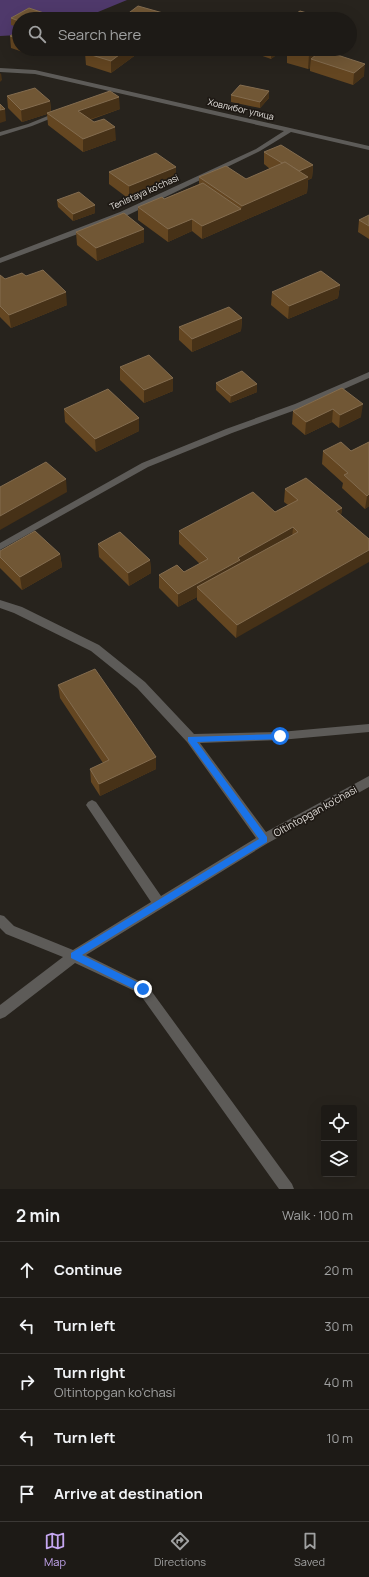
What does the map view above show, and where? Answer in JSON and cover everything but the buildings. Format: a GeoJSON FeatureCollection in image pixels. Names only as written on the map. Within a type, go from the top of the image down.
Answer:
{"type":"FeatureCollection","features":[{"type":"Feature","properties":{"kind":"street","name":"Ховлибог улица"},"geometry":{"type":"LineString","coordinates":[[0,70],[35,72],[369,148]]}},
{"type":"Feature","properties":{"kind":"street"},"geometry":{"type":"LineString","coordinates":[[97,95],[110,88]]}},
{"type":"Feature","properties":{"kind":"street"},"geometry":{"type":"LineString","coordinates":[[0,134],[30,125],[65,111]]}},
{"type":"Feature","properties":{"kind":"street","name":"Tenistaya ko'chasi"},"geometry":{"type":"LineString","coordinates":[[0,261],[123,214],[258,150],[290,130]]}},
{"type":"Feature","properties":{"kind":"street"},"geometry":{"type":"LineString","coordinates":[[0,547],[145,465],[229,431],[298,406],[369,376]]}},
{"type":"Feature","properties":{"kind":"street"},"geometry":{"type":"LineString","coordinates":[[0,604],[18,610],[95,648],[141,685],[191,739],[264,840]]}},
{"type":"Feature","properties":{"kind":"street"},"geometry":{"type":"LineString","coordinates":[[191,739],[280,736],[369,728]]}},
{"type":"Feature","properties":{"kind":"street","name":"Oltintopgan ko'chasi"},"geometry":{"type":"LineString","coordinates":[[0,1013],[74,956],[264,840],[369,781]]}},
{"type":"Feature","properties":{"kind":"street"},"geometry":{"type":"LineString","coordinates":[[92,805],[159,904]]}},
{"type":"Feature","properties":{"kind":"street"},"geometry":{"type":"LineString","coordinates":[[0,920],[10,930],[74,956],[143,989],[287,1189]]}},
{"type":"Feature","properties":{"kind":"shaded area"},"geometry":{"type":"Polygon","coordinates":[[[0,0],[127,0],[98,12],[12,12],[12,35],[0,36],[0,0]]]}},
{"type":"Feature","properties":{"kind":"route"},"geometry":{"type":"LineString","coordinates":[[143,989],[74,956],[264,840],[191,739],[280,736]]}}]}
